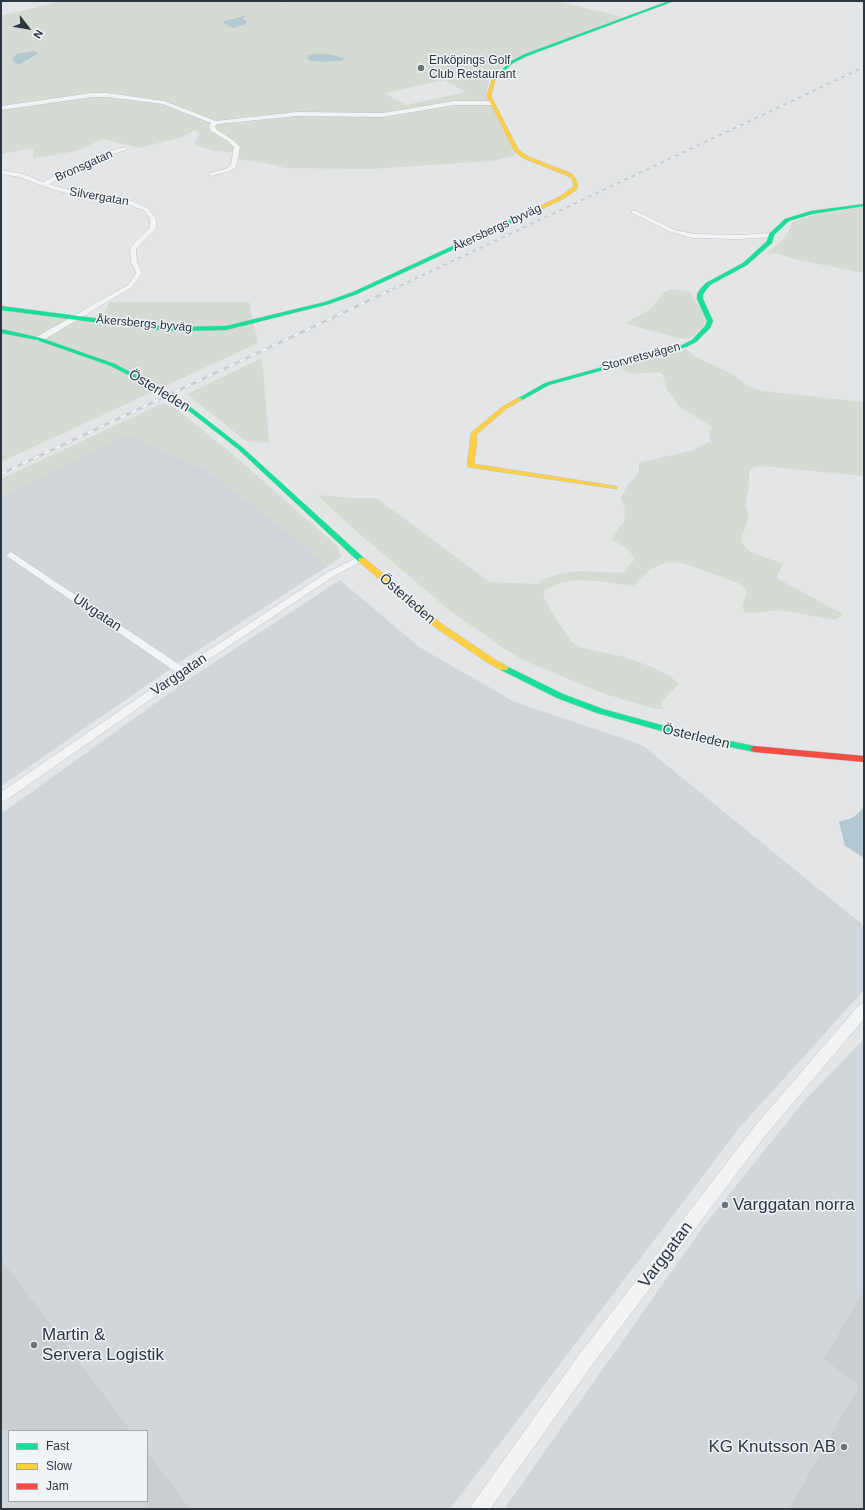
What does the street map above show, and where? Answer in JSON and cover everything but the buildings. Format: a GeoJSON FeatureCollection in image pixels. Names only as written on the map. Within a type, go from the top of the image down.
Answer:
{"type":"FeatureCollection","features":[{"type":"Feature","properties":{"kind":"street","name":"Åkersbergs byväg"},"geometry":{"type":"LineString","coordinates":[[77,317],[147,327],[176,329],[209,329],[243,325],[311,308],[340,298],[372,285],[561,198],[574,189],[576,183],[570,175],[525,157],[516,150],[489,96],[492,79],[512,62],[526,55],[672,1]]}},
{"type":"Feature","properties":{"kind":"street"},"geometry":{"type":"LineString","coordinates":[[1,108],[92,95],[107,95],[164,103],[214,123],[297,114],[382,115],[454,102],[492,103]]}},
{"type":"Feature","properties":{"kind":"street"},"geometry":{"type":"LineString","coordinates":[[211,174],[228,170],[234,166],[237,147],[232,141],[213,130],[212,126],[214,123]]}},
{"type":"Feature","properties":{"kind":"street","name":"Bronsgatan"},"geometry":{"type":"LineString","coordinates":[[44,184],[107,154],[124,149]]}},
{"type":"Feature","properties":{"kind":"street","name":"Silvergatan"},"geometry":{"type":"LineString","coordinates":[[1,172],[21,175],[73,193],[132,203],[147,210],[153,219],[153,228],[138,242],[133,249],[134,262],[139,273],[130,286],[40,339]]}},
{"type":"Feature","properties":{"kind":"street","name":"Storvretsvägen"},"geometry":{"type":"LineString","coordinates":[[615,488],[470,466],[474,442],[473,434],[508,405],[547,384],[684,346],[694,341],[708,327],[710,320],[700,299],[700,294],[703,289],[708,284],[745,264],[770,242],[771,235],[787,220],[798,216],[841,207],[864,205]]}},
{"type":"Feature","properties":{"kind":"street"},"geometry":{"type":"LineString","coordinates":[[634,212],[673,231],[693,236],[738,237],[771,235]]}},
{"type":"Feature","properties":{"kind":"street"},"geometry":{"type":"LineString","coordinates":[[1,308],[77,317]]}},
{"type":"Feature","properties":{"kind":"street","name":"Österleden"},"geometry":{"type":"LineString","coordinates":[[1,331],[40,339],[87,355],[114,366],[161,390],[182,403],[240,448],[361,559],[439,626],[491,661],[560,696],[652,726],[714,742],[799,754],[864,759]]}},
{"type":"Feature","properties":{"kind":"street","name":"Ulvgatan"},"geometry":{"type":"LineString","coordinates":[[11,555],[183,672]]}},
{"type":"Feature","properties":{"kind":"street","name":"Varggatan"},"geometry":{"type":"LineString","coordinates":[[1,798],[183,672],[331,574],[361,559]]}},
{"type":"Feature","properties":{"kind":"street","name":"Varggatan"},"geometry":{"type":"LineString","coordinates":[[479,1509],[584,1362],[760,1131],[864,1009]]}},
{"type":"Feature","properties":{"kind":"shaded area"},"geometry":{"type":"Polygon","coordinates":[[[62,1],[275,1],[287,3],[293,1],[556,1],[623,17],[516,57],[509,61],[490,78],[487,89],[491,105],[515,156],[492,161],[371,169],[285,168],[239,159],[239,147],[236,143],[233,152],[215,151],[196,145],[195,142],[199,136],[198,132],[195,130],[182,137],[140,148],[103,139],[76,151],[36,158],[33,158],[33,148],[1,154],[1,16],[62,1]],[[28,51],[16,54],[12,59],[16,64],[34,57],[38,53],[28,51]],[[444,80],[385,93],[406,105],[466,92],[444,80]]]}},
{"type":"Feature","properties":{"kind":"shaded area"},"geometry":{"type":"Polygon","coordinates":[[[864,207],[864,273],[798,260],[776,253],[766,254],[786,237],[792,222],[813,215],[864,207]]]}},
{"type":"Feature","properties":{"kind":"shaded area"},"geometry":{"type":"Polygon","coordinates":[[[671,289],[690,292],[704,315],[705,320],[703,327],[691,338],[683,339],[627,324],[627,322],[648,311],[666,291],[671,289]]]}},
{"type":"Feature","properties":{"kind":"shaded area"},"geometry":{"type":"Polygon","coordinates":[[[110,302],[249,302],[258,343],[1,462],[1,306],[100,319],[110,302]]]}},
{"type":"Feature","properties":{"kind":"shaded area"},"geometry":{"type":"Polygon","coordinates":[[[687,349],[692,355],[734,375],[746,385],[762,391],[864,402],[864,476],[763,466],[754,467],[749,471],[749,485],[745,506],[749,515],[741,540],[745,547],[751,552],[783,564],[777,575],[778,579],[843,614],[835,620],[781,610],[752,613],[744,612],[742,605],[746,596],[746,590],[738,583],[683,563],[667,562],[651,569],[633,586],[598,581],[575,580],[560,583],[545,590],[543,595],[551,611],[571,641],[579,647],[628,658],[670,676],[679,684],[661,702],[663,709],[656,709],[605,694],[525,661],[502,647],[449,610],[355,530],[317,495],[352,498],[376,498],[490,582],[538,584],[541,580],[563,573],[579,571],[622,573],[635,559],[627,548],[612,540],[624,521],[625,511],[621,497],[628,484],[639,473],[639,463],[693,450],[711,441],[709,433],[712,427],[679,406],[667,390],[663,375],[660,372],[630,374],[618,366],[687,349]]]}},
{"type":"Feature","properties":{"kind":"shaded area"},"geometry":{"type":"Polygon","coordinates":[[[262,358],[269,443],[246,441],[187,394],[262,358]]]}},
{"type":"Feature","properties":{"kind":"shaded area"},"geometry":{"type":"Polygon","coordinates":[[[163,403],[175,408],[236,457],[338,547],[341,557],[328,566],[278,524],[208,471],[128,433],[1,497],[1,479],[163,403]]]}},
{"type":"Feature","properties":{"kind":"shaded area"},"geometry":{"type":"Polygon","coordinates":[[[128,433],[208,471],[278,524],[328,566],[186,658],[1,786],[1,497],[128,433]]]}},
{"type":"Feature","properties":{"kind":"shaded area"},"geometry":{"type":"Polygon","coordinates":[[[340,580],[419,647],[515,702],[642,745],[864,926],[864,990],[740,1127],[450,1509],[1,1509],[1,814],[192,677],[340,580]]]}},
{"type":"Feature","properties":{"kind":"shaded area"},"geometry":{"type":"Polygon","coordinates":[[[864,1039],[864,1509],[504,1509],[703,1227],[805,1100],[864,1039]]]}},
{"type":"Feature","properties":{"kind":"water"},"geometry":{"type":"Polygon","coordinates":[[[244,16],[247,17],[242,18],[247,22],[246,24],[233,28],[224,23],[224,21],[244,16]]]}},
{"type":"Feature","properties":{"kind":"water"},"geometry":{"type":"Polygon","coordinates":[[[32,51],[38,52],[36,55],[20,64],[16,64],[12,59],[16,54],[32,51]]]}},
{"type":"Feature","properties":{"kind":"water"},"geometry":{"type":"Polygon","coordinates":[[[310,55],[333,55],[345,59],[325,62],[311,61],[307,58],[310,55]]]}},
{"type":"Feature","properties":{"kind":"water"},"geometry":{"type":"Polygon","coordinates":[[[864,807],[864,858],[845,846],[839,822],[854,817],[864,807]]]}},
{"type":"Feature","properties":{"kind":"railway"},"geometry":{"type":"LineString","coordinates":[[389,291],[864,67]]}},
{"type":"Feature","properties":{"kind":"railway"},"geometry":{"type":"LineString","coordinates":[[1,474],[391,290]]}},
{"type":"Feature","properties":{"kind":"traffic: fast"},"geometry":{"type":"LineString","coordinates":[[493,80],[512,62],[526,55],[672,1]]}},
{"type":"Feature","properties":{"kind":"traffic: fast"},"geometry":{"type":"LineString","coordinates":[[520,399],[547,384],[684,346],[694,341],[708,327],[710,321],[700,299],[700,294],[703,289],[708,284],[745,264],[770,242],[771,235],[787,220],[811,213],[864,205]]}},
{"type":"Feature","properties":{"kind":"traffic: fast"},"geometry":{"type":"LineString","coordinates":[[1,308],[147,327],[176,329],[226,328],[327,303],[355,293],[535,210]]}},
{"type":"Feature","properties":{"kind":"traffic: fast"},"geometry":{"type":"LineString","coordinates":[[1,331],[39,339],[113,365],[161,390],[182,403],[240,448],[362,560]]}},
{"type":"Feature","properties":{"kind":"traffic: fast"},"geometry":{"type":"LineString","coordinates":[[504,668],[560,696],[600,711],[683,734],[754,749]]}},
{"type":"Feature","properties":{"kind":"traffic: slow"},"geometry":{"type":"LineString","coordinates":[[493,80],[489,96],[516,150],[525,157],[570,175],[574,179],[576,186],[574,189],[561,198],[535,210]]}},
{"type":"Feature","properties":{"kind":"traffic: slow"},"geometry":{"type":"LineString","coordinates":[[520,399],[504,408],[473,434],[474,441],[470,466],[615,488]]}},
{"type":"Feature","properties":{"kind":"traffic: slow"},"geometry":{"type":"LineString","coordinates":[[362,560],[439,626],[504,668]]}},
{"type":"Feature","properties":{"kind":"traffic: jam"},"geometry":{"type":"LineString","coordinates":[[754,749],[864,759]]}},
{"type":"Feature","properties":{"kind":"place","name":"Enköpings Golf Club Restaurant"},"geometry":{"type":"Point","coordinates":[421,68]}},
{"type":"Feature","properties":{"kind":"place","name":"Varggatan norra"},"geometry":{"type":"Point","coordinates":[725,1205]}},
{"type":"Feature","properties":{"kind":"place","name":"Martin & Servera Logistik"},"geometry":{"type":"Point","coordinates":[34,1345]}},
{"type":"Feature","properties":{"kind":"place","name":"KG Knutsson AB"},"geometry":{"type":"Point","coordinates":[844,1447]}}]}
